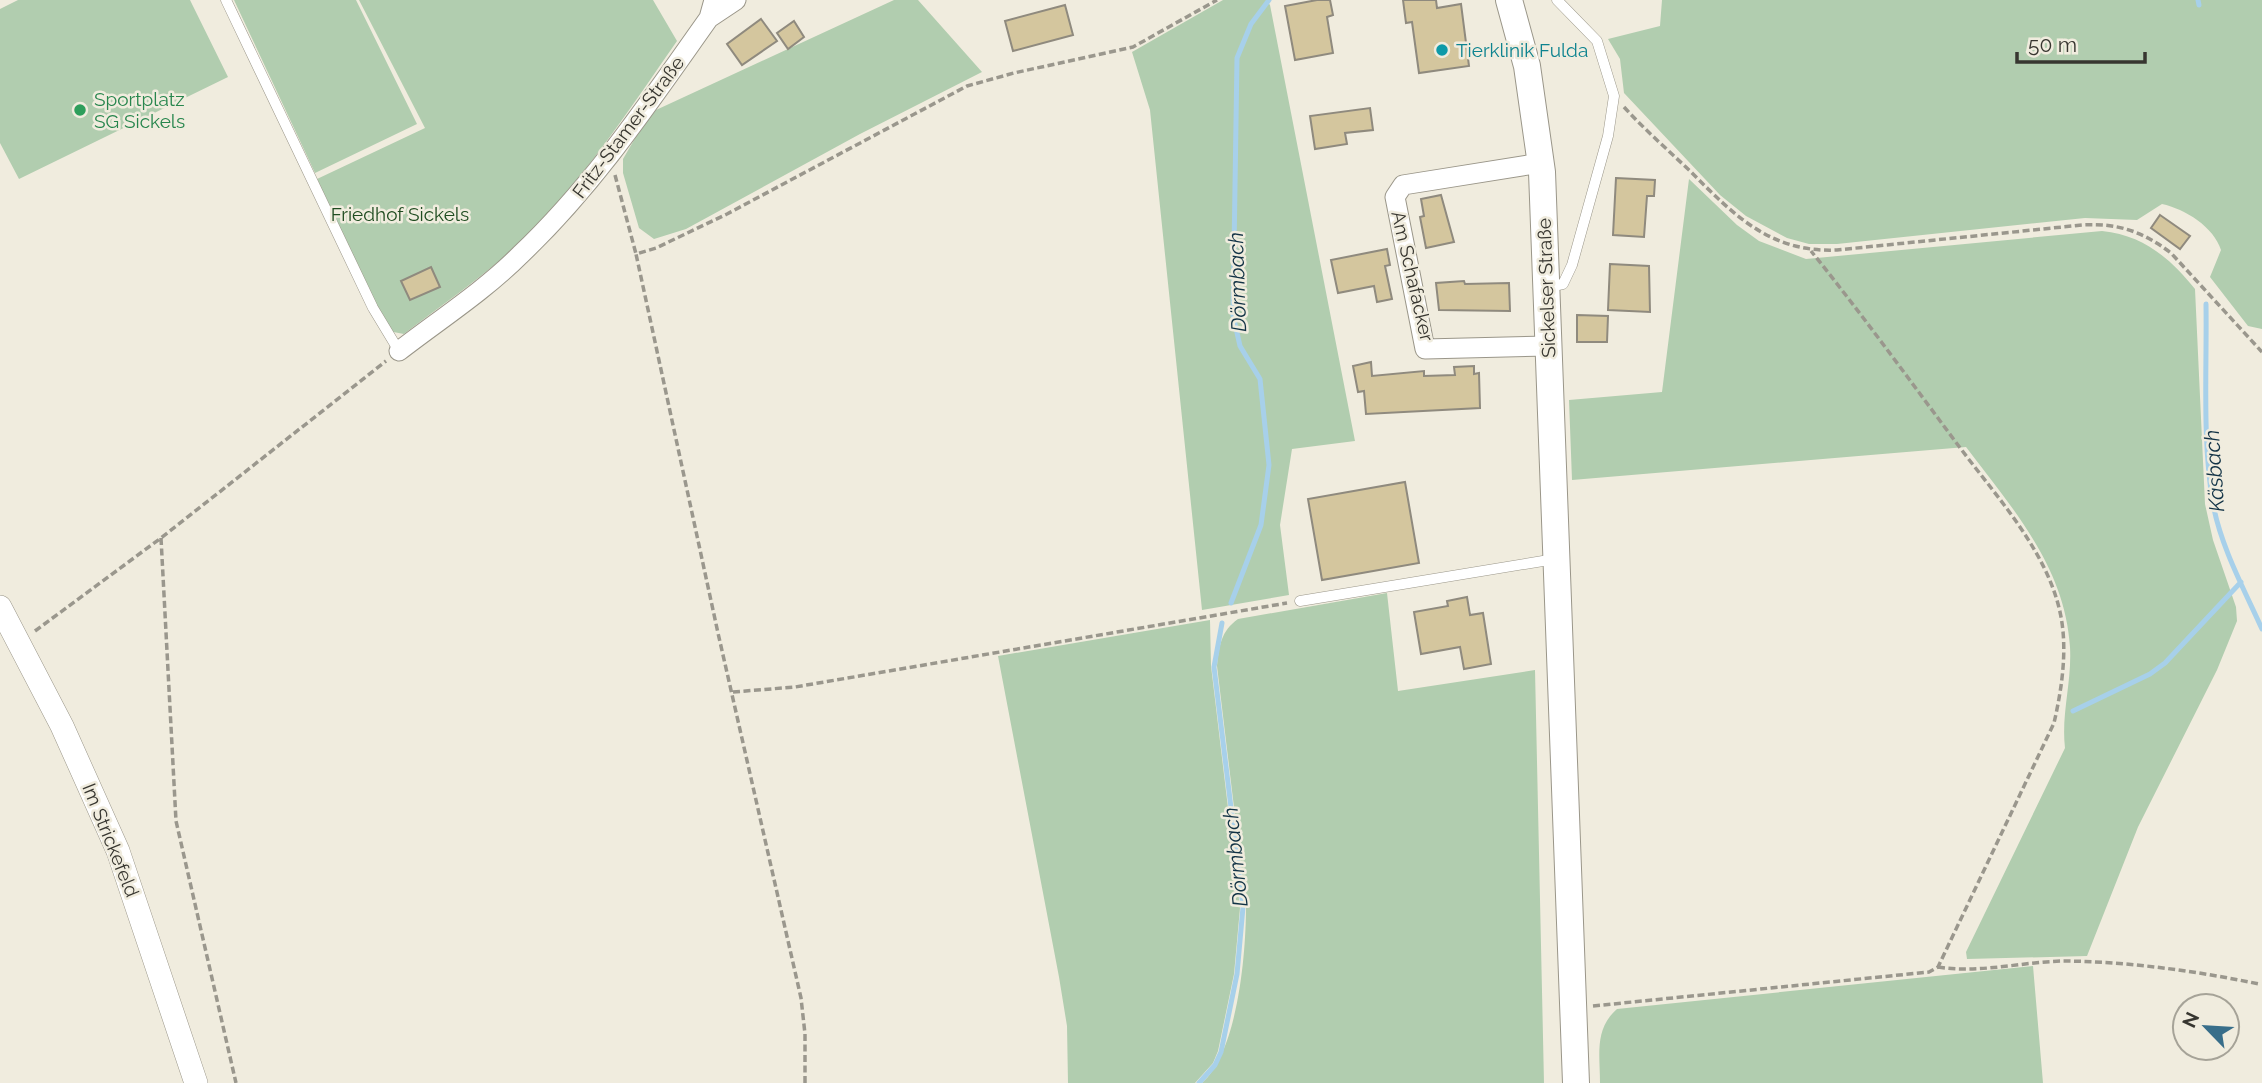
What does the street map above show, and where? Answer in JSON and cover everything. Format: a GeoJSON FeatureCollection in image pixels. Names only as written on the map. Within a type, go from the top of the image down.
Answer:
{"type":"FeatureCollection","features":[{"type":"Feature","properties":{"kind":"main road","name":"Sickelser Straße"},"geometry":{"type":"LineString","coordinates":[[1510,0],[1527,66],[1541,163],[1576,1083]]}},
{"type":"Feature","properties":{"kind":"street"},"geometry":{"type":"LineString","coordinates":[[712,9],[736,0]]}},
{"type":"Feature","properties":{"kind":"street","name":"Fritz-Stamer-Straße"},"geometry":{"type":"LineString","coordinates":[[399,351],[518,258],[611,156],[712,9]]}},
{"type":"Feature","properties":{"kind":"street","name":"Am Schafacker"},"geometry":{"type":"LineString","coordinates":[[1541,163],[1403,185],[1395,197],[1426,349],[1548,346]]}},
{"type":"Feature","properties":{"kind":"street","name":"Im Strickefeld"},"geometry":{"type":"LineString","coordinates":[[0,607],[68,738],[114,841],[148,935],[195,1083]]}},
{"type":"Feature","properties":{"kind":"lane"},"geometry":{"type":"LineString","coordinates":[[226,0],[373,308],[399,351]]}},
{"type":"Feature","properties":{"kind":"lane"},"geometry":{"type":"LineString","coordinates":[[1547,287],[1563,284],[1572,265],[1608,136],[1614,96],[1597,41],[1557,0]]}},
{"type":"Feature","properties":{"kind":"lane"},"geometry":{"type":"LineString","coordinates":[[1300,601],[1557,569]]}},
{"type":"Feature","properties":{"kind":"path"},"geometry":{"type":"LineString","coordinates":[[636,254],[656,248],[708,224],[967,86],[1014,72],[1133,47],[1217,0]]}},
{"type":"Feature","properties":{"kind":"path"},"geometry":{"type":"LineString","coordinates":[[1614,96],[1715,198],[1765,235],[1811,251],[2082,225],[2121,226],[2154,240],[2171,253],[2262,352]]}},
{"type":"Feature","properties":{"kind":"path"},"geometry":{"type":"LineString","coordinates":[[611,156],[636,254],[715,620],[802,998],[806,1034],[805,1083]]}},
{"type":"Feature","properties":{"kind":"path"},"geometry":{"type":"LineString","coordinates":[[1811,251],[2010,516],[2049,580],[2060,613],[2062,684],[2054,723],[1938,967]]}},
{"type":"Feature","properties":{"kind":"path"},"geometry":{"type":"LineString","coordinates":[[19,643],[161,538],[399,351]]}},
{"type":"Feature","properties":{"kind":"path"},"geometry":{"type":"LineString","coordinates":[[161,538],[176,821],[236,1083]]}},
{"type":"Feature","properties":{"kind":"path"},"geometry":{"type":"LineString","coordinates":[[733,692],[795,687],[1300,601]]}},
{"type":"Feature","properties":{"kind":"path"},"geometry":{"type":"LineString","coordinates":[[1573,1008],[1929,972],[1938,967],[1962,968],[2066,961],[2215,975],[2259,984]]}},
{"type":"Feature","properties":{"kind":"green space","name":"Sportplatz SG Sickels"},"geometry":{"type":"Polygon","coordinates":[[[18,0],[190,0],[228,77],[19,179],[0,143],[0,9],[18,0]]]}},
{"type":"Feature","properties":{"kind":"green space"},"geometry":{"type":"Polygon","coordinates":[[[234,0],[356,0],[417,124],[315,173],[234,0]]]}},
{"type":"Feature","properties":{"kind":"green space","name":"Friedhof Sickels"},"geometry":{"type":"Polygon","coordinates":[[[359,0],[653,0],[677,41],[601,149],[537,225],[488,271],[404,334],[388,331],[317,179],[425,128],[359,0]]]}},
{"type":"Feature","properties":{"kind":"green space"},"geometry":{"type":"Polygon","coordinates":[[[894,0],[918,0],[982,72],[860,134],[686,229],[654,239],[639,228],[623,173],[623,159],[641,128],[656,110],[894,0]]]}},
{"type":"Feature","properties":{"kind":"green space"},"geometry":{"type":"Polygon","coordinates":[[[1223,0],[1266,0],[1270,5],[1355,441],[1292,449],[1280,525],[1289,595],[1202,610],[1150,110],[1132,52],[1223,0]]]}},
{"type":"Feature","properties":{"kind":"green space"},"geometry":{"type":"Polygon","coordinates":[[[1662,0],[2262,0],[2262,329],[2248,326],[2210,277],[2221,250],[2212,234],[2189,215],[2162,204],[2137,220],[2085,218],[1837,244],[1809,244],[1787,238],[1746,216],[1720,195],[1624,93],[1620,59],[1608,39],[1660,26],[1662,0]]]}},
{"type":"Feature","properties":{"kind":"green space"},"geometry":{"type":"Polygon","coordinates":[[[1689,179],[1737,225],[1759,241],[1806,259],[2102,231],[2117,233],[2143,243],[2176,267],[2195,289],[2205,504],[2213,540],[2236,607],[2237,621],[2217,670],[2138,827],[2087,956],[1967,959],[1966,952],[2065,748],[2064,723],[2070,647],[2066,618],[2058,591],[2034,540],[1966,447],[1572,480],[1569,400],[1662,392],[1689,179]]]}},
{"type":"Feature","properties":{"kind":"green space"},"geometry":{"type":"Polygon","coordinates":[[[1387,593],[1398,691],[1535,670],[1544,1083],[1202,1083],[1214,1068],[1232,1025],[1242,974],[1246,926],[1246,907],[1217,666],[1222,640],[1238,619],[1387,593]]]}},
{"type":"Feature","properties":{"kind":"green space"},"geometry":{"type":"Polygon","coordinates":[[[1210,620],[1211,666],[1240,908],[1234,974],[1218,1051],[1213,1063],[1195,1083],[1068,1083],[1067,1026],[1059,977],[998,656],[1210,620]]]}},
{"type":"Feature","properties":{"kind":"green space"},"geometry":{"type":"Polygon","coordinates":[[[2033,966],[2043,1083],[1600,1083],[1599,1053],[1602,1034],[1617,1009],[2033,966]]]}},
{"type":"Feature","properties":{"kind":"building"},"geometry":{"type":"Polygon","coordinates":[[[1330,0],[1333,15],[1327,17],[1333,53],[1295,60],[1285,6],[1330,0]]]}},
{"type":"Feature","properties":{"kind":"building","name":"Tierklinik Fulda"},"geometry":{"type":"Polygon","coordinates":[[[1403,0],[1436,0],[1437,8],[1461,4],[1469,66],[1419,73],[1412,22],[1406,23],[1403,0]]]}},
{"type":"Feature","properties":{"kind":"building"},"geometry":{"type":"Polygon","coordinates":[[[1065,5],[1073,35],[1013,51],[1005,21],[1065,5]]]}},
{"type":"Feature","properties":{"kind":"building"},"geometry":{"type":"Polygon","coordinates":[[[761,19],[777,41],[742,65],[727,44],[761,19]]]}},
{"type":"Feature","properties":{"kind":"building"},"geometry":{"type":"Polygon","coordinates":[[[794,21],[804,37],[788,49],[777,33],[794,21]]]}},
{"type":"Feature","properties":{"kind":"building"},"geometry":{"type":"Polygon","coordinates":[[[1370,108],[1373,130],[1345,133],[1347,144],[1315,149],[1310,116],[1370,108]]]}},
{"type":"Feature","properties":{"kind":"building"},"geometry":{"type":"Polygon","coordinates":[[[1616,178],[1655,180],[1654,196],[1647,196],[1644,237],[1613,235],[1616,178]]]}},
{"type":"Feature","properties":{"kind":"building"},"geometry":{"type":"Polygon","coordinates":[[[1441,195],[1454,242],[1426,248],[1420,217],[1424,216],[1421,199],[1441,195]]]}},
{"type":"Feature","properties":{"kind":"building"},"geometry":{"type":"Polygon","coordinates":[[[2160,215],[2190,236],[2180,249],[2151,228],[2160,215]]]}},
{"type":"Feature","properties":{"kind":"building"},"geometry":{"type":"Polygon","coordinates":[[[1387,249],[1390,265],[1385,266],[1392,299],[1377,302],[1374,286],[1338,293],[1331,260],[1387,249]]]}},
{"type":"Feature","properties":{"kind":"building"},"geometry":{"type":"Polygon","coordinates":[[[1610,264],[1649,266],[1650,312],[1608,310],[1610,264]]]}},
{"type":"Feature","properties":{"kind":"building"},"geometry":{"type":"Polygon","coordinates":[[[431,267],[440,287],[410,300],[401,281],[431,267]]]}},
{"type":"Feature","properties":{"kind":"building"},"geometry":{"type":"Polygon","coordinates":[[[1464,281],[1465,284],[1509,283],[1510,311],[1439,310],[1436,283],[1464,281]]]}},
{"type":"Feature","properties":{"kind":"building"},"geometry":{"type":"Polygon","coordinates":[[[1577,315],[1608,316],[1607,342],[1577,342],[1577,315]]]}},
{"type":"Feature","properties":{"kind":"building"},"geometry":{"type":"Polygon","coordinates":[[[1371,362],[1372,376],[1424,371],[1424,376],[1455,375],[1454,367],[1474,366],[1474,374],[1479,373],[1480,408],[1366,414],[1364,391],[1358,392],[1353,366],[1371,362]]]}},
{"type":"Feature","properties":{"kind":"building"},"geometry":{"type":"Polygon","coordinates":[[[1405,482],[1419,563],[1322,580],[1308,499],[1405,482]]]}},
{"type":"Feature","properties":{"kind":"building"},"geometry":{"type":"Polygon","coordinates":[[[1467,597],[1470,615],[1483,613],[1491,664],[1464,669],[1460,647],[1421,654],[1414,612],[1448,606],[1447,601],[1467,597]]]}},
{"type":"Feature","properties":{"kind":"waterway","name":"Dörmbach"},"geometry":{"type":"LineString","coordinates":[[1231,603],[1261,525],[1269,465],[1260,379],[1240,346],[1233,315],[1237,58],[1251,24],[1269,0]]}},
{"type":"Feature","properties":{"kind":"waterway","name":"Käsbach"},"geometry":{"type":"LineString","coordinates":[[2198,0],[2199,5]]}},
{"type":"Feature","properties":{"kind":"waterway","name":"Käsbach"},"geometry":{"type":"LineString","coordinates":[[2206,304],[2206,430],[2213,504],[2227,552],[2262,629]]}},
{"type":"Feature","properties":{"kind":"waterway"},"geometry":{"type":"LineString","coordinates":[[2073,711],[2150,674],[2165,663],[2241,582]]}},
{"type":"Feature","properties":{"kind":"waterway","name":"Dörmbach"},"geometry":{"type":"LineString","coordinates":[[1199,1083],[1215,1065],[1221,1052],[1237,974],[1243,907],[1214,667],[1222,623]]}},
{"type":"Feature","properties":{"kind":"place","name":"Tierklinik Fulda"},"geometry":{"type":"Point","coordinates":[1442,50]}},
{"type":"Feature","properties":{"kind":"place","name":"Sportplatz SG Sickels"},"geometry":{"type":"Point","coordinates":[80,110]}}]}
